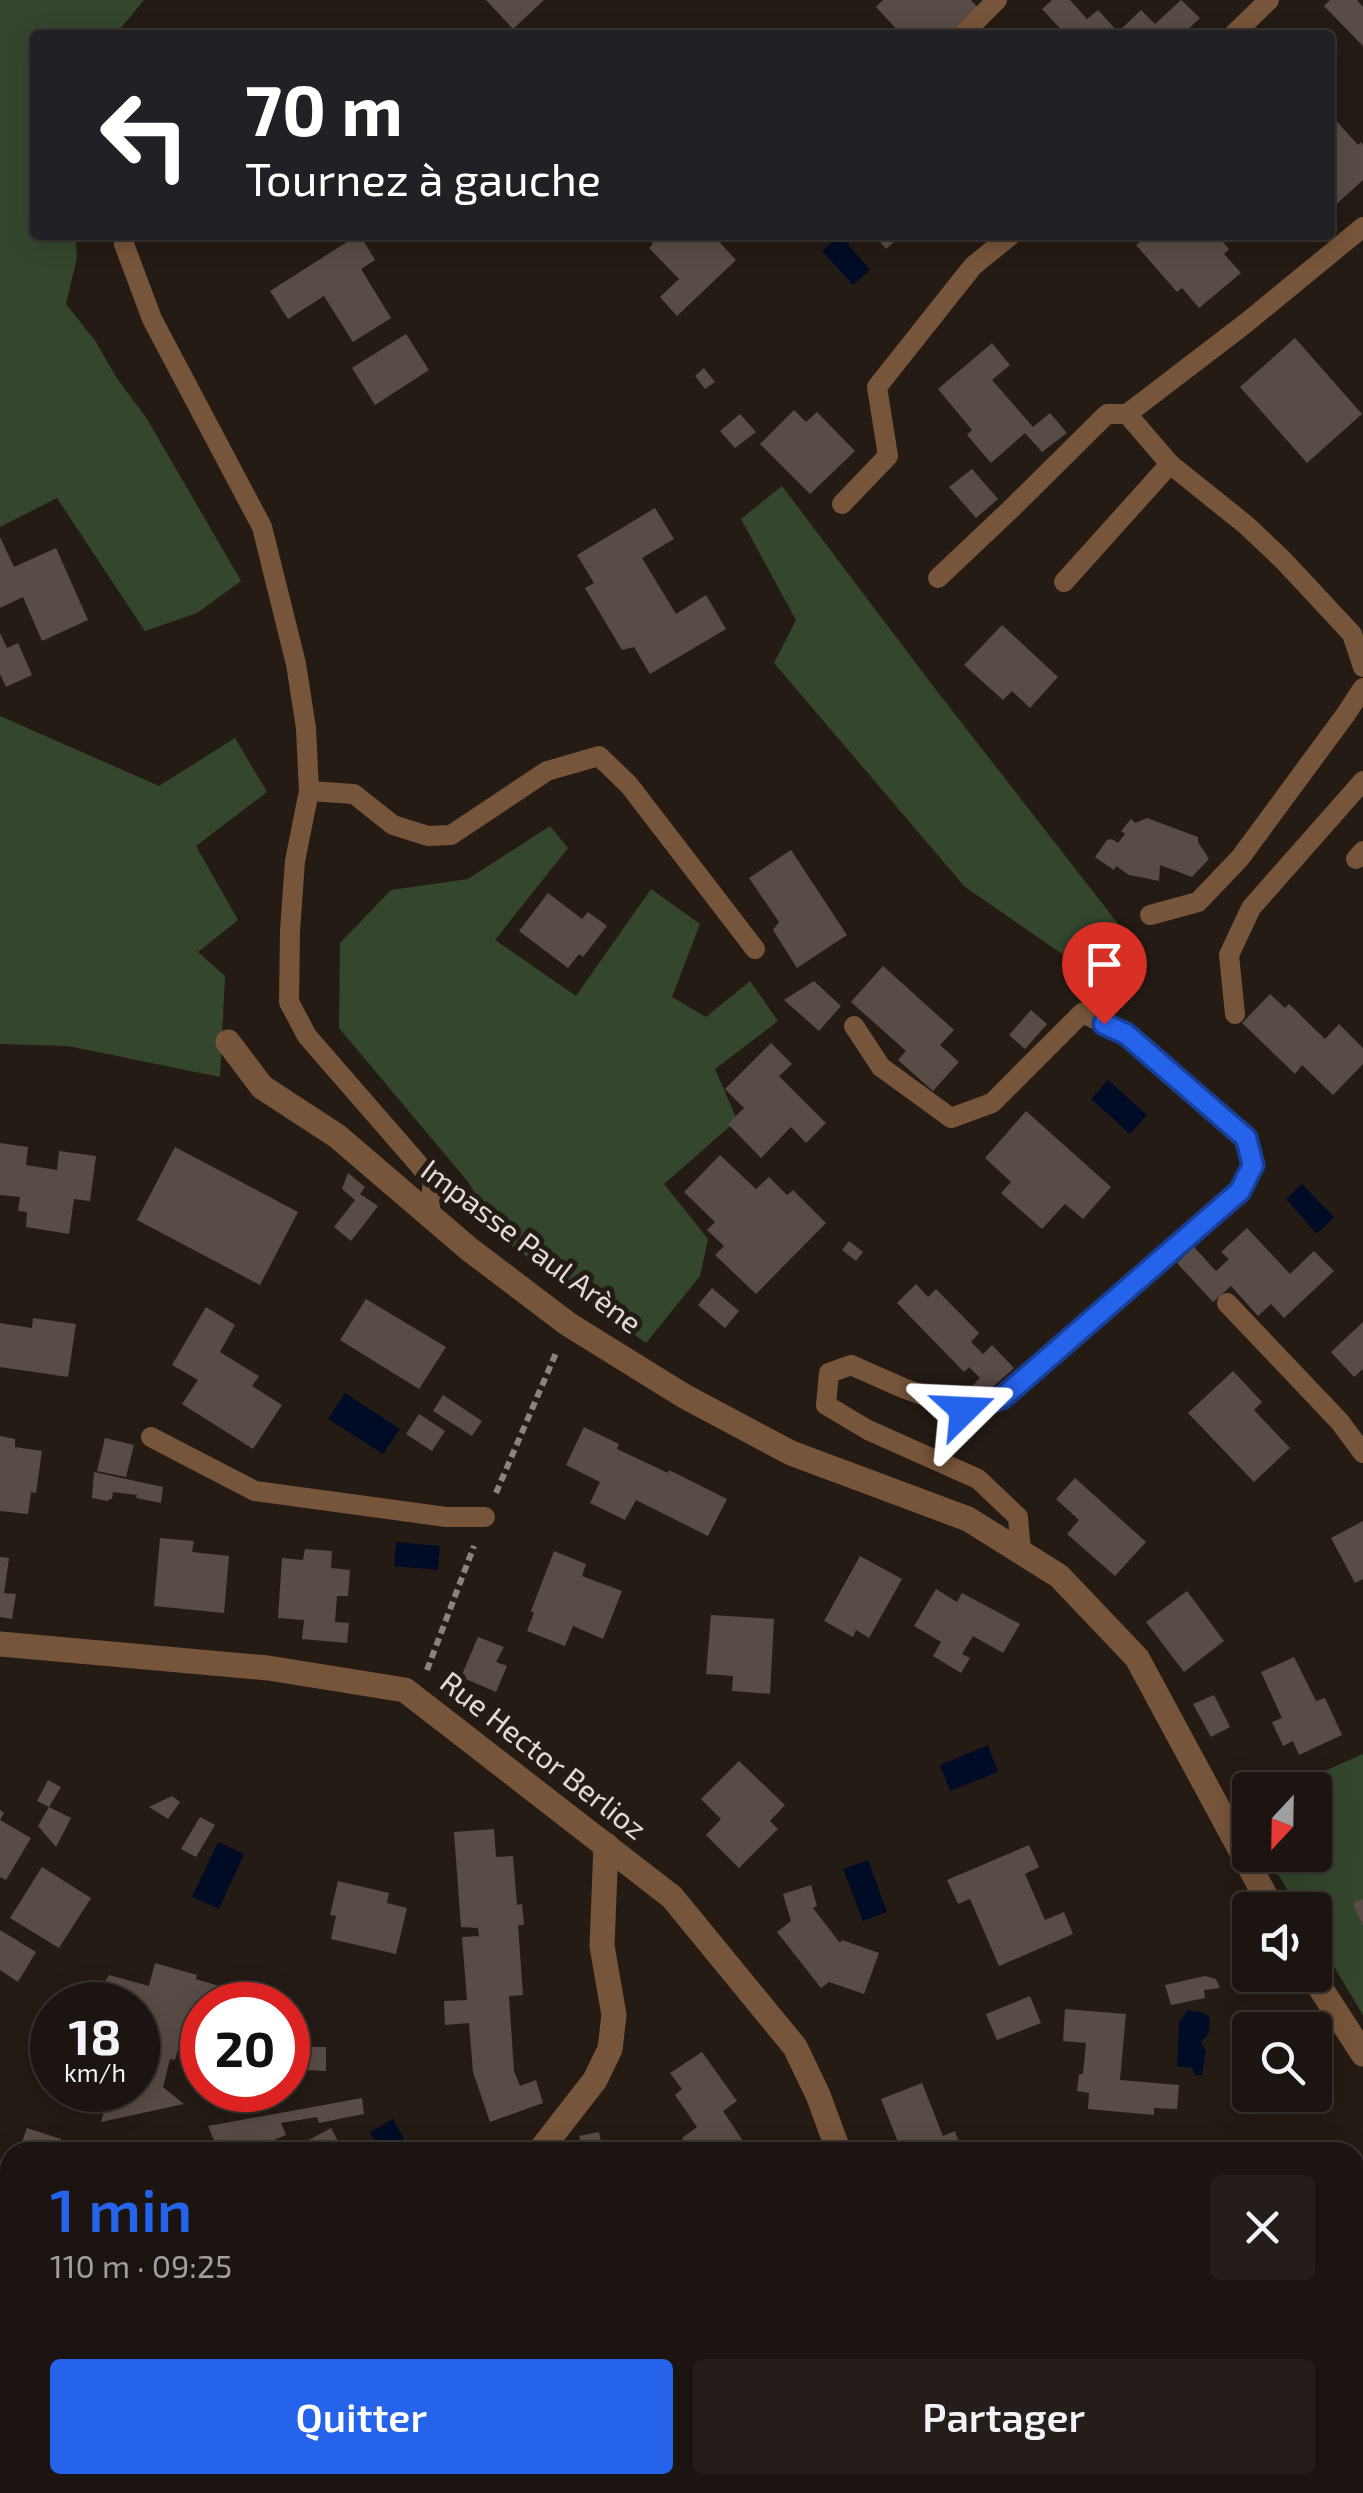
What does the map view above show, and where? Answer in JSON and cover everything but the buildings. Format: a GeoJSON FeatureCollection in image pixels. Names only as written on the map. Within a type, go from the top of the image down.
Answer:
{"type":"FeatureCollection","features":[{"type":"Feature","properties":{"kind":"street","name":"Impasse Paul Arène"},"geometry":{"type":"LineString","coordinates":[[228,1042],[262,1087],[337,1136],[469,1249],[568,1324],[684,1396],[792,1453],[968,1519],[1059,1576],[1137,1658],[1262,1892]]}},
{"type":"Feature","properties":{"kind":"street","name":"Rue Hector Berlioz"},"geometry":{"type":"LineString","coordinates":[[0,1644],[268,1668],[405,1690],[672,1897],[795,2047],[836,2142]]}},
{"type":"Feature","properties":{"kind":"street"},"geometry":{"type":"LineString","coordinates":[[547,2142],[594,2080],[610,2048],[614,2015],[602,1946],[606,1846]]}},
{"type":"Feature","properties":{"kind":"street"},"geometry":{"type":"LineString","coordinates":[[1323,1992],[1363,2054]]}},
{"type":"Feature","properties":{"kind":"lane"},"geometry":{"type":"LineString","coordinates":[[967,30],[997,0]]}},
{"type":"Feature","properties":{"kind":"lane"},"geometry":{"type":"LineString","coordinates":[[1238,30],[1269,0]]}},
{"type":"Feature","properties":{"kind":"lane"},"geometry":{"type":"LineString","coordinates":[[938,578],[1107,414],[1127,414],[1363,227]]}},
{"type":"Feature","properties":{"kind":"lane"},"geometry":{"type":"LineString","coordinates":[[842,504],[888,456],[877,387],[974,266],[1005,240]]}},
{"type":"Feature","properties":{"kind":"lane"},"geometry":{"type":"LineString","coordinates":[[124,244],[152,319],[262,527],[296,664],[306,728],[308,791],[294,862],[289,1002],[307,1036],[433,1181],[429,1214]]}},
{"type":"Feature","properties":{"kind":"lane"},"geometry":{"type":"LineString","coordinates":[[1127,414],[1170,464],[1283,560],[1352,634],[1363,667]]}},
{"type":"Feature","properties":{"kind":"lane"},"geometry":{"type":"LineString","coordinates":[[1064,582],[1170,464]]}},
{"type":"Feature","properties":{"kind":"lane"},"geometry":{"type":"LineString","coordinates":[[1150,915],[1198,902],[1240,858],[1363,688]]}},
{"type":"Feature","properties":{"kind":"lane"},"geometry":{"type":"LineString","coordinates":[[308,791],[354,794],[393,826],[428,836],[451,835],[548,771],[599,756],[629,785],[756,949]]}},
{"type":"Feature","properties":{"kind":"lane"},"geometry":{"type":"LineString","coordinates":[[1236,1014],[1230,955],[1251,908],[1363,781]]}},
{"type":"Feature","properties":{"kind":"lane"},"geometry":{"type":"LineString","coordinates":[[854,1026],[881,1066],[952,1118],[992,1103],[1082,1014],[1126,1034],[1246,1138],[1253,1165],[1240,1191],[1002,1398],[964,1410],[851,1366],[828,1373],[826,1405],[868,1430],[978,1478],[1018,1517],[1021,1552]]}},
{"type":"Feature","properties":{"kind":"lane"},"geometry":{"type":"LineString","coordinates":[[1227,1302],[1340,1422],[1363,1453]]}},
{"type":"Feature","properties":{"kind":"lane"},"geometry":{"type":"LineString","coordinates":[[152,1436],[255,1491],[446,1518],[486,1517]]}},
{"type":"Feature","properties":{"kind":"green space"},"geometry":{"type":"Polygon","coordinates":[[[0,0],[144,0],[119,30],[30,30],[30,240],[75,240],[77,257],[66,304],[147,419],[241,581],[197,613],[145,631],[57,498],[0,527],[0,0]]]}},
{"type":"Feature","properties":{"kind":"green space"},"geometry":{"type":"Polygon","coordinates":[[[782,486],[1133,943],[1091,974],[965,887],[774,663],[796,620],[741,519],[782,486]]]}},
{"type":"Feature","properties":{"kind":"green space"},"geometry":{"type":"Polygon","coordinates":[[[0,716],[159,786],[235,738],[267,792],[196,846],[238,920],[198,952],[225,976],[220,1077],[68,1046],[0,1044],[0,716]]]}},
{"type":"Feature","properties":{"kind":"green space"},"geometry":{"type":"Polygon","coordinates":[[[550,826],[568,848],[495,940],[576,996],[651,889],[700,924],[672,997],[706,1017],[750,981],[778,1021],[715,1069],[737,1120],[664,1184],[708,1239],[700,1276],[646,1343],[502,1239],[469,1183],[339,1028],[340,943],[391,890],[468,879],[550,826]]]}},
{"type":"Feature","properties":{"kind":"green space"},"geometry":{"type":"Polygon","coordinates":[[[1363,1754],[1363,2015],[1332,1963],[1332,1892],[1289,1892],[1277,1872],[1332,1872],[1332,1772],[1322,1772],[1363,1754]]]}},
{"type":"Feature","properties":{"kind":"water"},"geometry":{"type":"Polygon","coordinates":[[[834,240],[844,240],[870,270],[853,285],[822,251],[834,240]]]}},
{"type":"Feature","properties":{"kind":"water"},"geometry":{"type":"Polygon","coordinates":[[[1108,1080],[1147,1115],[1130,1134],[1091,1099],[1108,1080]]]}},
{"type":"Feature","properties":{"kind":"water"},"geometry":{"type":"Polygon","coordinates":[[[1302,1184],[1334,1217],[1317,1234],[1286,1199],[1302,1184]]]}},
{"type":"Feature","properties":{"kind":"water"},"geometry":{"type":"Polygon","coordinates":[[[345,1393],[400,1429],[383,1454],[328,1419],[345,1393]]]}},
{"type":"Feature","properties":{"kind":"water"},"geometry":{"type":"Polygon","coordinates":[[[396,1542],[440,1546],[438,1570],[394,1566],[396,1542]]]}},
{"type":"Feature","properties":{"kind":"water"},"geometry":{"type":"Polygon","coordinates":[[[988,1745],[998,1772],[950,1791],[940,1765],[988,1745]]]}},
{"type":"Feature","properties":{"kind":"water"},"geometry":{"type":"Polygon","coordinates":[[[218,1842],[244,1854],[219,1909],[192,1897],[218,1842]]]}},
{"type":"Feature","properties":{"kind":"water"},"geometry":{"type":"Polygon","coordinates":[[[868,1860],[887,1912],[863,1921],[843,1869],[868,1860]]]}},
{"type":"Feature","properties":{"kind":"water"},"geometry":{"type":"Polygon","coordinates":[[[1188,2010],[1210,2018],[1209,2033],[1201,2042],[1206,2051],[1202,2075],[1195,2075],[1192,2068],[1177,2066],[1179,2022],[1188,2010]]]}},
{"type":"Feature","properties":{"kind":"water"},"geometry":{"type":"Polygon","coordinates":[[[393,2119],[406,2142],[376,2142],[370,2132],[393,2119]]]}},
{"type":"Feature","properties":{"kind":"route"},"geometry":{"type":"LineString","coordinates":[[964,1410],[1002,1398],[1240,1191],[1253,1165],[1246,1138],[1126,1034],[1104,1024]]}}]}
